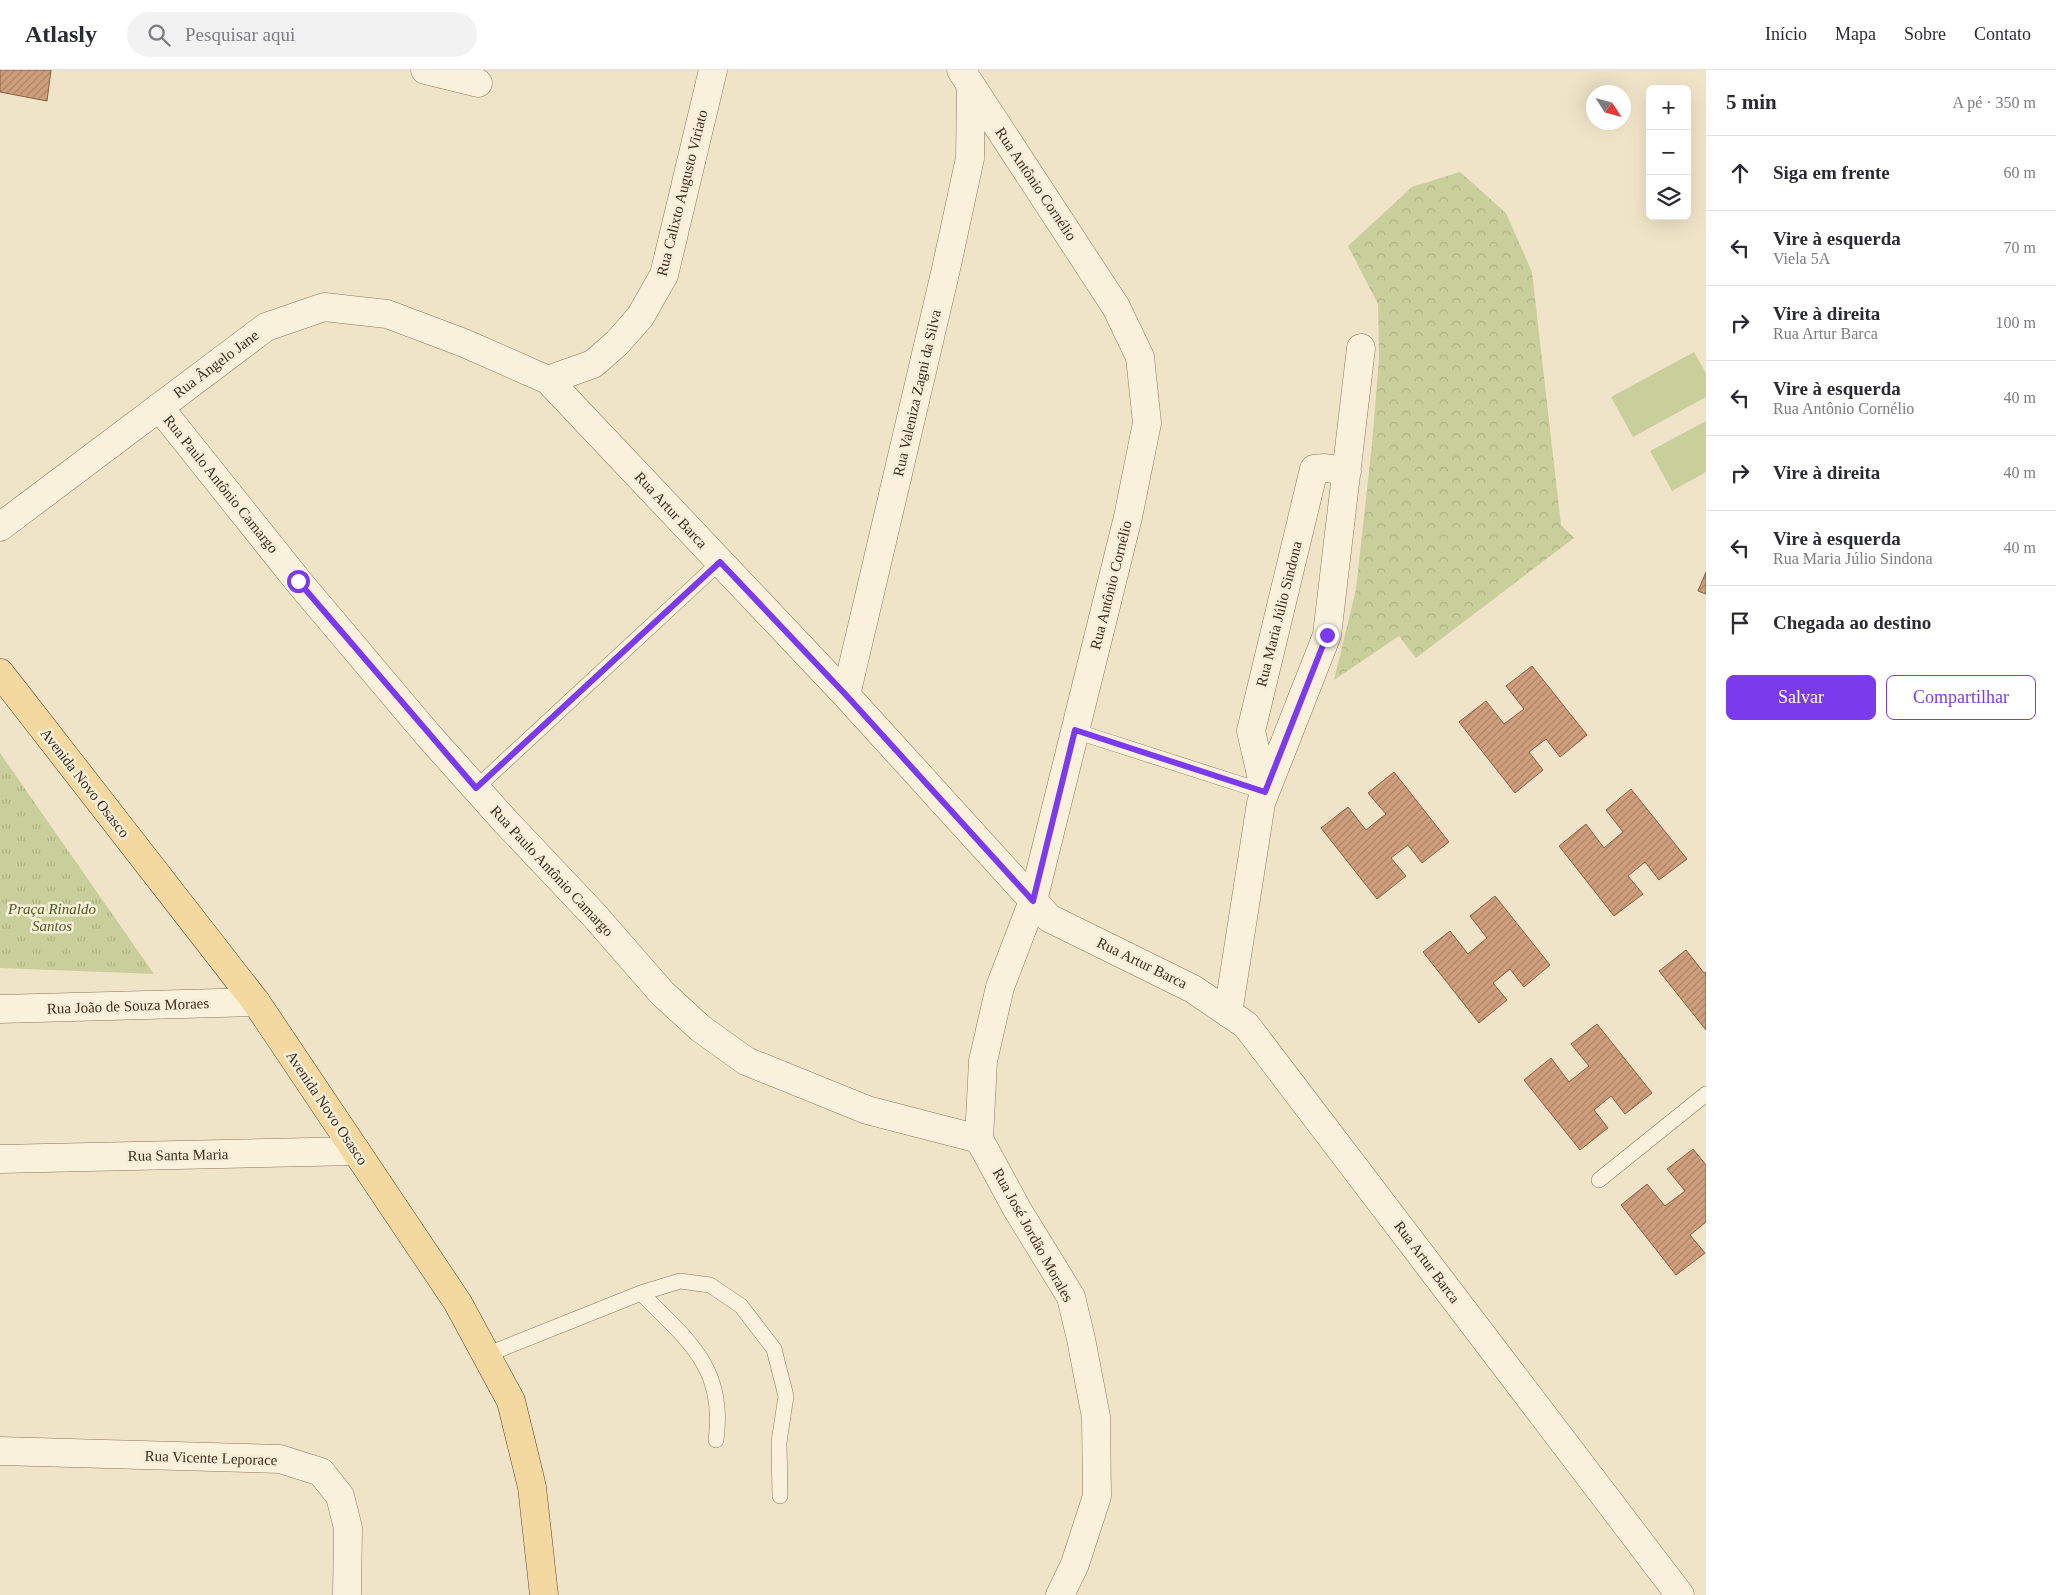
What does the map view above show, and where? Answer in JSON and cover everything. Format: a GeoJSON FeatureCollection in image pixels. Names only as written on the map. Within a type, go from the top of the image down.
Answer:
{"type":"FeatureCollection","features":[{"type":"Feature","properties":{"kind":"main road","name":"Avenida Novo Osasco"},"geometry":{"type":"LineString","coordinates":[[0,674],[256,1002],[458,1303],[511,1401],[530,1478],[544,1595]]}},
{"type":"Feature","properties":{"kind":"street"},"geometry":{"type":"LineString","coordinates":[[425,70],[478,83]]}},
{"type":"Feature","properties":{"kind":"street","name":"Rua Calixto Augusto Viriato"},"geometry":{"type":"LineString","coordinates":[[548,380],[593,364],[617,343],[640,317],[664,275],[713,70]]}},
{"type":"Feature","properties":{"kind":"street","name":"Rua Valeniza Zagni da Silva"},"geometry":{"type":"LineString","coordinates":[[846,695],[970,158],[966,79]]}},
{"type":"Feature","properties":{"kind":"street","name":"Rua Antônio Cornélio"},"geometry":{"type":"LineString","coordinates":[[966,79],[1116,307],[1140,357],[1147,424],[1128,517],[1033,901],[1000,987],[983,1061],[979,1139]]}},
{"type":"Feature","properties":{"kind":"street","name":"Rua Ângelo Jane"},"geometry":{"type":"LineString","coordinates":[[0,527],[266,327],[324,307],[387,314],[548,380]]}},
{"type":"Feature","properties":{"kind":"street","name":"Rua Maria Júlio Sindona"},"geometry":{"type":"LineString","coordinates":[[1228,1013],[1261,803],[1327,635],[1361,348]]}},
{"type":"Feature","properties":{"kind":"street","name":"Rua Artur Barca"},"geometry":{"type":"LineString","coordinates":[[548,380],[846,695],[1049,918],[1193,989],[1246,1024],[1680,1595]]}},
{"type":"Feature","properties":{"kind":"street","name":"Rua Paulo Antônio Camargo"},"geometry":{"type":"LineString","coordinates":[[159,407],[298,581],[476,788],[594,915],[662,993],[700,1028],[746,1061],[867,1110],[979,1139]]}},
{"type":"Feature","properties":{"kind":"street","name":"Rua Maria Júlio Sindona"},"geometry":{"type":"LineString","coordinates":[[1265,792],[1251,731],[1314,469],[1325,468],[1347,471]]}},
{"type":"Feature","properties":{"kind":"street","name":"Rua João de Souza Moraes"},"geometry":{"type":"LineString","coordinates":[[0,1009],[256,1002]]}},
{"type":"Feature","properties":{"kind":"street","name":"Rua José Jordão Morales"},"geometry":{"type":"LineString","coordinates":[[979,1139],[1017,1209],[1071,1297],[1082,1339],[1096,1417],[1097,1496],[1075,1564],[1060,1595]]}},
{"type":"Feature","properties":{"kind":"street","name":"Rua Santa Maria"},"geometry":{"type":"LineString","coordinates":[[0,1159],[356,1151]]}},
{"type":"Feature","properties":{"kind":"street","name":"Rua Vicente Leporace"},"geometry":{"type":"LineString","coordinates":[[0,1450],[280,1459],[321,1472],[340,1496],[348,1528],[347,1595]]}},
{"type":"Feature","properties":{"kind":"lane"},"geometry":{"type":"LineString","coordinates":[[476,788],[720,562]]}},
{"type":"Feature","properties":{"kind":"lane"},"geometry":{"type":"LineString","coordinates":[[1075,730],[1265,792]]}},
{"type":"Feature","properties":{"kind":"lane"},"geometry":{"type":"LineString","coordinates":[[1599,1180],[1706,1094]]}},
{"type":"Feature","properties":{"kind":"lane"},"geometry":{"type":"LineString","coordinates":[[486,1355],[641,1293],[680,1281],[710,1285],[741,1306],[774,1349],[786,1396],[779,1442],[780,1496]]}},
{"type":"Feature","properties":{"kind":"lane"},"geometry":{"type":"LineString","coordinates":[[641,1293],[699,1353],[716,1392],[718,1421],[716,1440]]}},
{"type":"Feature","properties":{"kind":"green space"},"geometry":{"type":"Polygon","coordinates":[[[1460,172],[1506,213],[1532,272],[1561,525],[1574,538],[1416,658],[1399,636],[1334,680],[1356,589],[1372,444],[1379,358],[1378,304],[1348,246],[1412,187],[1460,172]]]}},
{"type":"Feature","properties":{"kind":"green space"},"geometry":{"type":"Polygon","coordinates":[[[1694,352],[1706,373],[1706,397],[1633,437],[1611,397],[1694,352]]]}},
{"type":"Feature","properties":{"kind":"green space"},"geometry":{"type":"Polygon","coordinates":[[[1706,421],[1706,472],[1672,491],[1650,451],[1706,421]]]}},
{"type":"Feature","properties":{"kind":"green space","name":"Praça Rinaldo Santos"},"geometry":{"type":"Polygon","coordinates":[[[0,753],[154,974],[0,968],[0,753]]]}},
{"type":"Feature","properties":{"kind":"building"},"geometry":{"type":"Polygon","coordinates":[[[0,70],[51,70],[47,101],[0,92],[0,70]]]}},
{"type":"Feature","properties":{"kind":"building"},"geometry":{"type":"Polygon","coordinates":[[[1706,572],[1706,594],[1698,591],[1706,572]]]}},
{"type":"Feature","properties":{"kind":"building"},"geometry":{"type":"Polygon","coordinates":[[[1532,666],[1587,735],[1560,757],[1546,739],[1529,752],[1543,770],[1515,793],[1459,722],[1486,701],[1504,724],[1524,709],[1506,686],[1532,666]]]}},
{"type":"Feature","properties":{"kind":"building"},"geometry":{"type":"Polygon","coordinates":[[[1394,772],[1449,842],[1422,863],[1408,845],[1391,858],[1406,876],[1377,899],[1321,828],[1348,807],[1366,830],[1386,814],[1368,793],[1394,772]]]}},
{"type":"Feature","properties":{"kind":"building"},"geometry":{"type":"Polygon","coordinates":[[[1631,789],[1687,859],[1659,880],[1645,862],[1628,876],[1643,894],[1614,916],[1559,846],[1586,824],[1604,848],[1623,832],[1606,810],[1631,789]]]}},
{"type":"Feature","properties":{"kind":"building"},"geometry":{"type":"Polygon","coordinates":[[[1495,896],[1550,965],[1524,987],[1510,969],[1493,983],[1507,1000],[1479,1023],[1423,952],[1450,931],[1468,954],[1487,938],[1470,916],[1495,896]]]}},
{"type":"Feature","properties":{"kind":"building"},"geometry":{"type":"Polygon","coordinates":[[[1686,950],[1704,973],[1706,972],[1706,1030],[1659,971],[1686,950]]]}},
{"type":"Feature","properties":{"kind":"building"},"geometry":{"type":"Polygon","coordinates":[[[1597,1024],[1652,1093],[1625,1114],[1611,1096],[1594,1110],[1608,1128],[1580,1150],[1524,1080],[1551,1058],[1569,1082],[1589,1066],[1571,1044],[1597,1024]]]}},
{"type":"Feature","properties":{"kind":"building"},"geometry":{"type":"Polygon","coordinates":[[[1693,1149],[1706,1165],[1706,1222],[1690,1235],[1705,1253],[1676,1275],[1621,1205],[1647,1184],[1665,1206],[1685,1191],[1667,1169],[1693,1149]]]}},
{"type":"Feature","properties":{"kind":"route"},"geometry":{"type":"LineString","coordinates":[[298,581],[476,788],[720,562],[846,695],[1033,901],[1075,730],[1265,792],[1327,635]]}}]}
